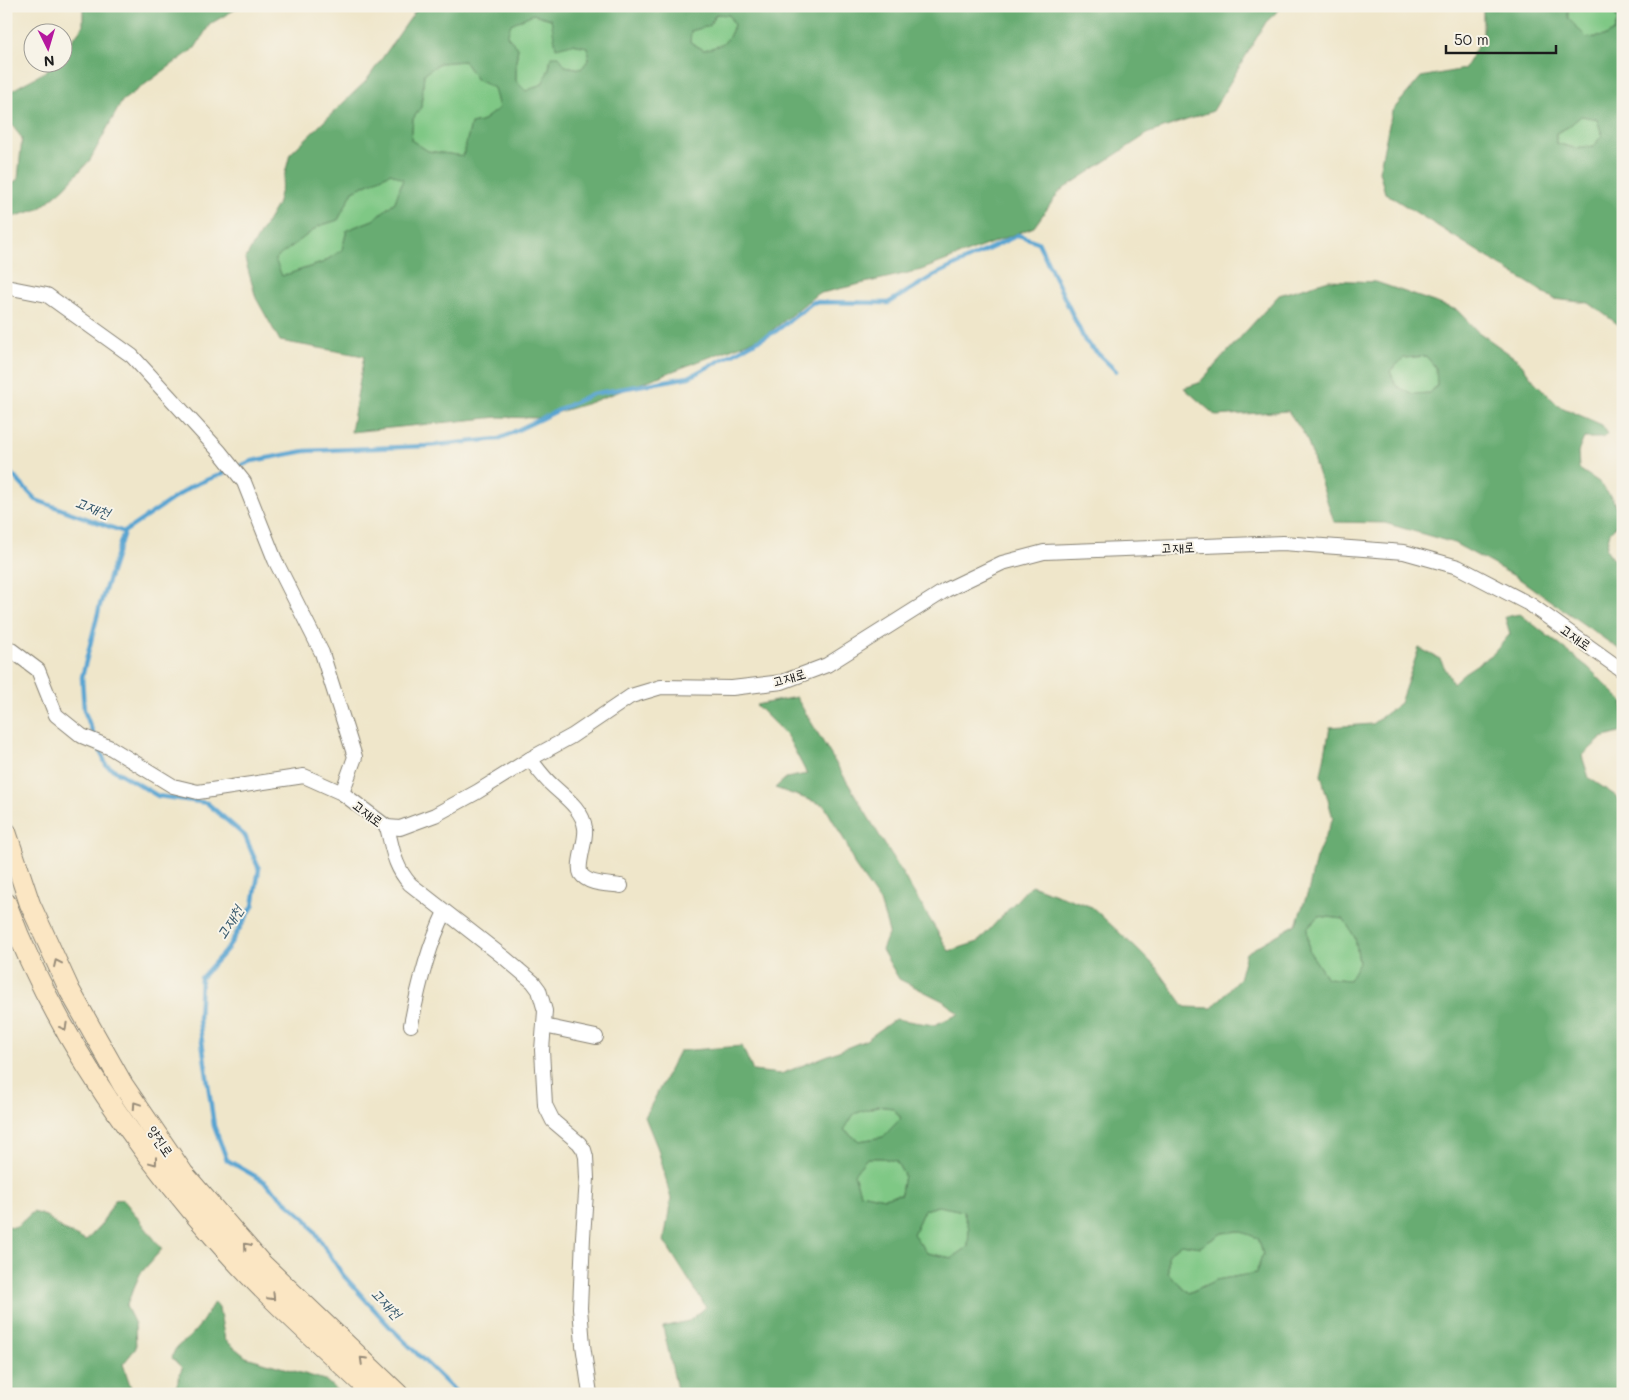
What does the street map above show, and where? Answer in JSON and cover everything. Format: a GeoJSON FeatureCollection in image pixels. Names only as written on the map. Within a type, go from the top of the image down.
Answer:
{"type":"FeatureCollection","features":[{"type":"Feature","properties":{"kind":"main road","name":"양진로"},"geometry":{"type":"LineString","coordinates":[[6,832],[30,904],[70,991],[122,1085],[183,1173],[260,1262],[398,1394]]}},
{"type":"Feature","properties":{"kind":"main road","name":"양진로"},"geometry":{"type":"LineString","coordinates":[[6,903],[18,935],[63,1027],[120,1117],[174,1188],[222,1246],[284,1310],[373,1394]]}},
{"type":"Feature","properties":{"kind":"street"},"geometry":{"type":"LineString","coordinates":[[6,287],[47,295],[132,356],[220,452],[244,482],[276,560],[322,652],[355,757],[342,794]]}},
{"type":"Feature","properties":{"kind":"street","name":"고재로"},"geometry":{"type":"LineString","coordinates":[[6,646],[38,670],[56,715],[82,736],[111,748],[173,786],[198,792],[304,776],[342,794],[387,828],[400,828],[435,815],[572,736],[631,696],[661,687],[732,688],[782,682],[827,665],[946,590],[1002,563],[1044,552],[1283,543],[1404,552],[1458,567],[1531,605],[1623,670]]}},
{"type":"Feature","properties":{"kind":"street"},"geometry":{"type":"LineString","coordinates":[[530,759],[553,786],[573,804],[585,826],[581,874],[589,881],[621,886]]}},
{"type":"Feature","properties":{"kind":"street"},"geometry":{"type":"LineString","coordinates":[[387,828],[395,863],[410,884],[506,958],[533,982],[541,997],[545,1011],[542,1035],[545,1106],[553,1121],[579,1143],[584,1150],[587,1164],[580,1308],[590,1394]]}},
{"type":"Feature","properties":{"kind":"street"},"geometry":{"type":"LineString","coordinates":[[411,1025],[422,977],[438,927],[445,912]]}},
{"type":"Feature","properties":{"kind":"street"},"geometry":{"type":"LineString","coordinates":[[544,1026],[596,1037]]}},
{"type":"Feature","properties":{"kind":"green space"},"geometry":{"type":"Polygon","coordinates":[[[83,6],[241,6],[210,24],[195,48],[122,101],[90,160],[64,188],[39,209],[6,219],[6,188],[18,179],[22,138],[6,118],[6,96],[44,72],[72,72],[72,40],[83,26],[83,6]]]}},
{"type":"Feature","properties":{"kind":"green space"},"geometry":{"type":"Polygon","coordinates":[[[419,6],[1283,6],[1266,22],[1213,111],[1149,133],[1060,191],[1034,227],[921,270],[817,294],[765,336],[589,403],[539,418],[498,417],[351,432],[364,356],[280,341],[256,298],[245,259],[277,205],[290,154],[366,81],[419,6]],[[533,14],[511,24],[507,36],[518,48],[516,81],[526,91],[542,84],[549,69],[551,56],[559,56],[565,66],[581,69],[589,59],[587,47],[572,44],[556,48],[551,19],[533,14]],[[716,14],[709,26],[691,31],[690,42],[704,50],[716,47],[727,40],[734,25],[729,15],[716,14]],[[464,61],[440,63],[424,74],[421,107],[413,119],[411,140],[428,151],[463,156],[471,124],[481,122],[499,108],[494,88],[477,80],[464,61]],[[391,173],[353,191],[338,220],[319,226],[275,259],[282,276],[322,263],[342,250],[347,230],[373,220],[395,202],[403,179],[391,173]]]}},
{"type":"Feature","properties":{"kind":"green space"},"geometry":{"type":"Polygon","coordinates":[[[1483,6],[1568,6],[1568,18],[1587,38],[1606,36],[1614,31],[1618,20],[1611,6],[1623,6],[1623,328],[1589,303],[1554,299],[1385,193],[1379,171],[1392,111],[1421,77],[1464,69],[1483,37],[1483,6]],[[1581,116],[1568,127],[1556,133],[1556,143],[1574,148],[1594,146],[1602,135],[1597,119],[1581,116]]]}},
{"type":"Feature","properties":{"kind":"green space"},"geometry":{"type":"Polygon","coordinates":[[[1568,6],[1611,6],[1618,20],[1614,31],[1606,36],[1587,38],[1567,18],[1568,6]]]}},
{"type":"Feature","properties":{"kind":"green space"},"geometry":{"type":"Polygon","coordinates":[[[533,14],[551,19],[572,44],[588,47],[589,60],[582,69],[565,66],[551,56],[549,69],[542,85],[526,91],[516,81],[518,48],[507,36],[510,24],[533,14]]]}},
{"type":"Feature","properties":{"kind":"green space"},"geometry":{"type":"Polygon","coordinates":[[[716,14],[729,15],[734,25],[727,40],[716,47],[704,50],[690,42],[691,31],[709,26],[716,14]]]}},
{"type":"Feature","properties":{"kind":"green space"},"geometry":{"type":"Polygon","coordinates":[[[464,61],[477,80],[494,87],[499,108],[481,122],[471,124],[463,156],[428,151],[411,140],[413,119],[421,107],[424,74],[439,63],[464,61]]]}},
{"type":"Feature","properties":{"kind":"green space"},"geometry":{"type":"Polygon","coordinates":[[[1581,116],[1597,118],[1602,135],[1594,146],[1574,148],[1556,143],[1556,133],[1568,127],[1581,116]]]}},
{"type":"Feature","properties":{"kind":"green space"},"geometry":{"type":"Polygon","coordinates":[[[391,173],[404,179],[395,202],[373,220],[347,230],[342,250],[322,263],[282,276],[274,259],[319,226],[338,220],[353,191],[391,173]]]}},
{"type":"Feature","properties":{"kind":"green space"},"geometry":{"type":"Polygon","coordinates":[[[1329,280],[1376,282],[1457,310],[1477,331],[1518,360],[1534,381],[1559,406],[1602,425],[1608,434],[1602,438],[1584,438],[1578,452],[1579,469],[1599,482],[1614,501],[1621,521],[1610,532],[1606,549],[1623,572],[1623,652],[1518,578],[1454,543],[1385,523],[1334,522],[1306,437],[1288,411],[1216,416],[1184,388],[1199,383],[1279,295],[1329,280]],[[1426,356],[1404,358],[1390,371],[1396,386],[1413,394],[1430,393],[1437,386],[1436,368],[1426,356]]]}},
{"type":"Feature","properties":{"kind":"green space"},"geometry":{"type":"Polygon","coordinates":[[[1426,356],[1436,368],[1437,385],[1430,393],[1413,394],[1396,386],[1390,371],[1404,358],[1426,356]]]}},
{"type":"Feature","properties":{"kind":"green space"},"geometry":{"type":"Polygon","coordinates":[[[1520,614],[1589,668],[1623,702],[1623,732],[1602,738],[1582,756],[1589,778],[1616,796],[1623,804],[1621,882],[1623,887],[1623,1394],[678,1394],[663,1327],[689,1321],[706,1307],[664,1241],[671,1199],[658,1149],[645,1117],[679,1051],[742,1046],[753,1071],[781,1074],[866,1040],[895,1019],[934,1025],[959,1014],[943,1001],[899,979],[882,950],[889,932],[880,902],[855,866],[846,843],[824,805],[775,788],[786,778],[807,774],[787,736],[756,705],[796,697],[949,951],[978,942],[1031,885],[1092,907],[1156,967],[1185,1007],[1212,1008],[1239,979],[1246,953],[1296,924],[1308,892],[1316,858],[1333,818],[1321,775],[1330,727],[1372,724],[1400,703],[1419,648],[1440,659],[1453,683],[1464,673],[1493,654],[1510,634],[1505,617],[1520,614]],[[1318,916],[1307,928],[1309,951],[1327,978],[1349,980],[1359,962],[1355,938],[1344,919],[1318,916]],[[877,1106],[854,1114],[844,1130],[859,1141],[883,1137],[901,1118],[893,1108],[877,1106]],[[867,1158],[854,1174],[860,1193],[884,1198],[901,1194],[904,1175],[896,1161],[882,1158],[867,1158]],[[938,1206],[924,1210],[913,1234],[927,1253],[952,1258],[968,1247],[969,1228],[963,1211],[938,1206]],[[1239,1231],[1222,1233],[1200,1247],[1181,1244],[1168,1254],[1168,1273],[1189,1293],[1216,1280],[1256,1273],[1263,1254],[1258,1238],[1239,1231]]]}},
{"type":"Feature","properties":{"kind":"green space"},"geometry":{"type":"Polygon","coordinates":[[[1318,916],[1344,919],[1355,938],[1359,963],[1349,980],[1327,978],[1309,951],[1307,928],[1318,916]]]}},
{"type":"Feature","properties":{"kind":"green space"},"geometry":{"type":"Polygon","coordinates":[[[877,1106],[893,1108],[901,1119],[883,1137],[859,1141],[844,1130],[854,1114],[877,1106]]]}},
{"type":"Feature","properties":{"kind":"green space"},"geometry":{"type":"Polygon","coordinates":[[[867,1158],[882,1158],[896,1161],[904,1175],[901,1194],[884,1198],[860,1193],[854,1174],[867,1158]]]}},
{"type":"Feature","properties":{"kind":"green space"},"geometry":{"type":"Polygon","coordinates":[[[123,1199],[162,1249],[140,1274],[126,1306],[135,1324],[136,1348],[123,1364],[131,1388],[147,1394],[6,1394],[6,1226],[16,1227],[33,1212],[46,1216],[62,1229],[86,1241],[101,1225],[115,1200],[123,1199]]]}},
{"type":"Feature","properties":{"kind":"green space"},"geometry":{"type":"Polygon","coordinates":[[[938,1206],[963,1211],[969,1228],[968,1247],[952,1258],[927,1253],[913,1234],[924,1210],[938,1206]]]}},
{"type":"Feature","properties":{"kind":"green space"},"geometry":{"type":"Polygon","coordinates":[[[1239,1231],[1258,1238],[1263,1254],[1256,1273],[1216,1280],[1188,1293],[1168,1273],[1168,1254],[1181,1244],[1200,1247],[1222,1233],[1239,1231]]]}},
{"type":"Feature","properties":{"kind":"green space"},"geometry":{"type":"Polygon","coordinates":[[[214,1302],[219,1308],[225,1340],[246,1357],[325,1380],[341,1394],[174,1394],[182,1368],[172,1358],[173,1353],[198,1328],[214,1302]]]}},
{"type":"Feature","properties":{"kind":"waterway"},"geometry":{"type":"LineString","coordinates":[[124,532],[192,486],[252,461],[305,451],[426,446],[499,439],[592,394],[689,377],[776,331],[813,302],[888,303],[935,275],[1018,235],[1038,242],[1085,341],[1116,371]]}},
{"type":"Feature","properties":{"kind":"waterway","name":"고재천"},"geometry":{"type":"LineString","coordinates":[[6,468],[36,500],[124,532],[100,605],[82,677],[84,710],[95,738]]}},
{"type":"Feature","properties":{"kind":"waterway","name":"고재천"},"geometry":{"type":"LineString","coordinates":[[99,747],[106,765],[158,796],[207,803],[245,836],[259,869],[253,906],[227,949],[201,978],[199,1020],[214,1126],[227,1160],[262,1180],[307,1220],[343,1275],[390,1327],[458,1394]]}}]}
